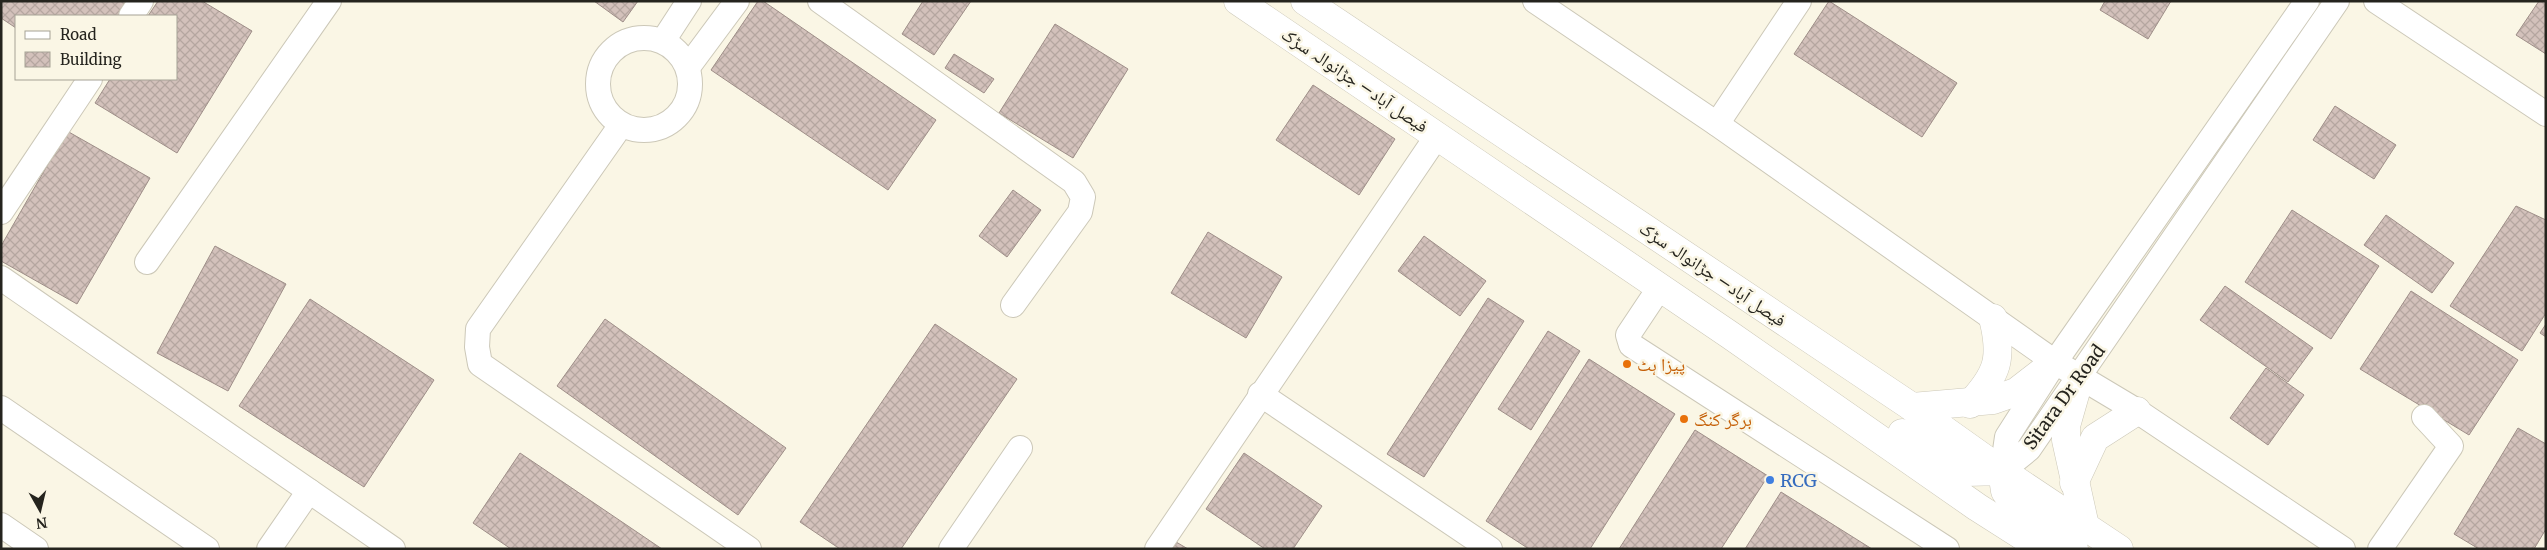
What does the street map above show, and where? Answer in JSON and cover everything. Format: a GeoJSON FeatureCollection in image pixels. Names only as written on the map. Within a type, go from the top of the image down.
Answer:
{"type":"FeatureCollection","features":[{"type":"Feature","properties":{"kind":"main road","name":"فیصل آباد– جڑانوالہ سڑک"},"geometry":{"type":"LineString","coordinates":[[1238,1],[1660,287],[1977,507],[2042,549]]}},
{"type":"Feature","properties":{"kind":"main road","name":"فیصل آباد– جڑانوالہ سڑک"},"geometry":{"type":"LineString","coordinates":[[1305,1],[1912,407],[2002,472],[2079,537],[2119,549]]}},
{"type":"Feature","properties":{"kind":"main road"},"geometry":{"type":"LineString","coordinates":[[1970,404],[1995,370],[1999,354],[1993,318]]}},
{"type":"Feature","properties":{"kind":"main road"},"geometry":{"type":"LineString","coordinates":[[1730,335],[1812,374],[1924,448],[1966,472],[2002,472]]}},
{"type":"Feature","properties":{"kind":"main road"},"geometry":{"type":"LineString","coordinates":[[1912,407],[1970,404],[1993,400],[2016,392],[2055,362]]}},
{"type":"Feature","properties":{"kind":"main road"},"geometry":{"type":"LineString","coordinates":[[2079,537],[2074,483],[2067,455],[2066,426],[2080,377]]}},
{"type":"Feature","properties":{"kind":"main road"},"geometry":{"type":"LineString","coordinates":[[2074,483],[2095,438],[2137,411]]}},
{"type":"Feature","properties":{"kind":"street"},"geometry":{"type":"LineString","coordinates":[[132,15],[141,1]]}},
{"type":"Feature","properties":{"kind":"street"},"geometry":{"type":"LineString","coordinates":[[148,262],[329,1]]}},
{"type":"Feature","properties":{"kind":"street"},"geometry":{"type":"LineString","coordinates":[[663,41],[689,1]]}},
{"type":"Feature","properties":{"kind":"street"},"geometry":{"type":"LineString","coordinates":[[688,67],[736,1]]}},
{"type":"Feature","properties":{"kind":"street"},"geometry":{"type":"LineString","coordinates":[[820,1],[1074,182],[1083,197],[1080,212],[1013,305]]}},
{"type":"Feature","properties":{"kind":"street"},"geometry":{"type":"LineString","coordinates":[[1535,1],[1717,124],[2055,362],[2137,411],[2343,549]]}},
{"type":"Feature","properties":{"kind":"street"},"geometry":{"type":"LineString","coordinates":[[1717,124],[1799,1]]}},
{"type":"Feature","properties":{"kind":"street","name":"Sitara Dr Road"},"geometry":{"type":"LineString","coordinates":[[2002,472],[2007,437],[2055,362],[2307,1]]}},
{"type":"Feature","properties":{"kind":"street","name":"Sitara Dr Road"},"geometry":{"type":"LineString","coordinates":[[2002,472],[2029,449],[2338,1]]}},
{"type":"Feature","properties":{"kind":"street"},"geometry":{"type":"LineString","coordinates":[[2376,1],[2546,114]]}},
{"type":"Feature","properties":{"kind":"street"},"geometry":{"type":"LineString","coordinates":[[640,37],[663,41],[678,52],[688,67],[690,90],[682,111],[665,126],[643,131],[621,125],[604,109],[597,86],[601,63],[617,45],[640,37]]}},
{"type":"Feature","properties":{"kind":"street"},"geometry":{"type":"LineString","coordinates":[[1,212],[89,80]]}},
{"type":"Feature","properties":{"kind":"street"},"geometry":{"type":"LineString","coordinates":[[621,125],[478,329],[477,348],[480,364],[749,549]]}},
{"type":"Feature","properties":{"kind":"street"},"geometry":{"type":"LineString","coordinates":[[1157,549],[1260,394],[1437,136]]}},
{"type":"Feature","properties":{"kind":"street"},"geometry":{"type":"LineString","coordinates":[[1,278],[393,549]]}},
{"type":"Feature","properties":{"kind":"street"},"geometry":{"type":"LineString","coordinates":[[1660,287],[1628,335],[1631,345],[1947,549]]}},
{"type":"Feature","properties":{"kind":"street"},"geometry":{"type":"LineString","coordinates":[[1260,394],[1490,549]]}},
{"type":"Feature","properties":{"kind":"street"},"geometry":{"type":"LineString","coordinates":[[1,408],[207,549]]}},
{"type":"Feature","properties":{"kind":"street"},"geometry":{"type":"LineString","coordinates":[[2380,549],[2451,446],[2424,416]]}},
{"type":"Feature","properties":{"kind":"street"},"geometry":{"type":"LineString","coordinates":[[951,549],[1020,448]]}},
{"type":"Feature","properties":{"kind":"street"},"geometry":{"type":"LineString","coordinates":[[269,549],[309,491]]}},
{"type":"Feature","properties":{"kind":"street"},"geometry":{"type":"LineString","coordinates":[[1,525],[36,549]]}},
{"type":"Feature","properties":{"kind":"building"},"geometry":{"type":"Polygon","coordinates":[[[1,1],[129,1],[119,15],[15,15],[15,27],[1,18],[1,1]]]}},
{"type":"Feature","properties":{"kind":"building"},"geometry":{"type":"Polygon","coordinates":[[[158,1],[202,1],[252,31],[177,153],[95,103],[109,80],[178,80],[178,15],[149,15],[158,1]]]}},
{"type":"Feature","properties":{"kind":"building"},"geometry":{"type":"Polygon","coordinates":[[[594,1],[638,1],[623,22],[594,1]]]}},
{"type":"Feature","properties":{"kind":"building"},"geometry":{"type":"Polygon","coordinates":[[[758,1],[763,1],[936,120],[888,190],[711,70],[758,1]]]}},
{"type":"Feature","properties":{"kind":"building"},"geometry":{"type":"Polygon","coordinates":[[[923,1],[971,1],[934,55],[902,34],[923,1]]]}},
{"type":"Feature","properties":{"kind":"building"},"geometry":{"type":"Polygon","coordinates":[[[1829,1],[1957,83],[1922,137],[1794,54],[1829,1]]]}},
{"type":"Feature","properties":{"kind":"building"},"geometry":{"type":"Polygon","coordinates":[[[2105,1],[2171,1],[2148,39],[2100,10],[2105,1]]]}},
{"type":"Feature","properties":{"kind":"building"},"geometry":{"type":"Polygon","coordinates":[[[2539,1],[2546,1],[2546,54],[2516,35],[2539,1]]]}},
{"type":"Feature","properties":{"kind":"building"},"geometry":{"type":"Polygon","coordinates":[[[1055,24],[1128,69],[1073,158],[999,113],[1055,24]]]}},
{"type":"Feature","properties":{"kind":"building"},"geometry":{"type":"Polygon","coordinates":[[[954,54],[994,79],[984,93],[945,68],[954,54]]]}},
{"type":"Feature","properties":{"kind":"building"},"geometry":{"type":"Polygon","coordinates":[[[1313,85],[1395,139],[1359,195],[1276,140],[1313,85]]]}},
{"type":"Feature","properties":{"kind":"building"},"geometry":{"type":"Polygon","coordinates":[[[2335,106],[2396,145],[2374,179],[2313,140],[2335,106]]]}},
{"type":"Feature","properties":{"kind":"building"},"geometry":{"type":"Polygon","coordinates":[[[67,131],[150,178],[77,304],[1,261],[1,246],[67,131]]]}},
{"type":"Feature","properties":{"kind":"building"},"geometry":{"type":"Polygon","coordinates":[[[1013,190],[1041,210],[1007,257],[979,236],[1013,190]]]}},
{"type":"Feature","properties":{"kind":"building"},"geometry":{"type":"Polygon","coordinates":[[[2516,206],[2546,220],[2546,313],[2522,351],[2450,306],[2516,206]]]}},
{"type":"Feature","properties":{"kind":"building"},"geometry":{"type":"Polygon","coordinates":[[[2292,210],[2379,266],[2331,339],[2245,282],[2292,210]]]}},
{"type":"Feature","properties":{"kind":"building"},"geometry":{"type":"Polygon","coordinates":[[[2386,215],[2454,263],[2432,293],[2364,245],[2386,215]]]}},
{"type":"Feature","properties":{"kind":"building"},"geometry":{"type":"Polygon","coordinates":[[[1208,232],[1282,277],[1246,338],[1171,293],[1208,232]]]}},
{"type":"Feature","properties":{"kind":"building"},"geometry":{"type":"Polygon","coordinates":[[[1424,236],[1486,281],[1460,316],[1398,271],[1424,236]]]}},
{"type":"Feature","properties":{"kind":"building"},"geometry":{"type":"Polygon","coordinates":[[[215,246],[286,284],[228,391],[157,353],[215,246]]]}},
{"type":"Feature","properties":{"kind":"building"},"geometry":{"type":"Polygon","coordinates":[[[2225,286],[2313,348],[2288,382],[2200,320],[2225,286]]]}},
{"type":"Feature","properties":{"kind":"building"},"geometry":{"type":"Polygon","coordinates":[[[2411,291],[2518,360],[2469,435],[2360,369],[2411,291]]]}},
{"type":"Feature","properties":{"kind":"building"},"geometry":{"type":"Polygon","coordinates":[[[1488,298],[1524,321],[1424,477],[1387,454],[1488,298]]]}},
{"type":"Feature","properties":{"kind":"building"},"geometry":{"type":"Polygon","coordinates":[[[310,299],[434,380],[364,487],[239,406],[310,299]]]}},
{"type":"Feature","properties":{"kind":"building"},"geometry":{"type":"Polygon","coordinates":[[[605,319],[786,448],[738,515],[557,386],[605,319]]]}},
{"type":"Feature","properties":{"kind":"building"},"geometry":{"type":"Polygon","coordinates":[[[935,324],[1017,379],[901,549],[840,549],[800,522],[935,324]]]}},
{"type":"Feature","properties":{"kind":"building"},"geometry":{"type":"Polygon","coordinates":[[[2546,324],[2546,337],[2540,333],[2546,324]]]}},
{"type":"Feature","properties":{"kind":"building"},"geometry":{"type":"Polygon","coordinates":[[[1548,331],[1580,351],[1531,430],[1498,409],[1548,331]]]}},
{"type":"Feature","properties":{"kind":"building"},"geometry":{"type":"Polygon","coordinates":[[[1589,359],[1675,414],[1590,549],[1529,549],[1486,521],[1589,359]]]}},
{"type":"Feature","properties":{"kind":"building"},"geometry":{"type":"Polygon","coordinates":[[[2266,368],[2304,395],[2268,445],[2230,418],[2266,368]]]}},
{"type":"Feature","properties":{"kind":"building"},"geometry":{"type":"Polygon","coordinates":[[[2518,428],[2546,444],[2546,529],[2534,549],[2479,549],[2454,534],[2518,428]]]}},
{"type":"Feature","properties":{"kind":"building"},"geometry":{"type":"Polygon","coordinates":[[[1695,430],[1768,476],[1721,549],[1619,549],[1695,430]]]}},
{"type":"Feature","properties":{"kind":"building"},"geometry":{"type":"Polygon","coordinates":[[[520,453],[662,549],[511,549],[473,523],[520,453]]]}},
{"type":"Feature","properties":{"kind":"building"},"geometry":{"type":"Polygon","coordinates":[[[1244,453],[1322,506],[1293,549],[1265,549],[1206,509],[1244,453]]]}},
{"type":"Feature","properties":{"kind":"building"},"geometry":{"type":"Polygon","coordinates":[[[1781,492],[1872,549],[1745,549],[1781,492]]]}},
{"type":"Feature","properties":{"kind":"building"},"geometry":{"type":"Polygon","coordinates":[[[1171,539],[1188,549],[1165,549],[1171,539]]]}},
{"type":"Feature","properties":{"kind":"place","name":"پیزا ہٹ"},"geometry":{"type":"Point","coordinates":[1627,364]}},
{"type":"Feature","properties":{"kind":"place","name":"برگر کنگ"},"geometry":{"type":"Point","coordinates":[1684,419]}},
{"type":"Feature","properties":{"kind":"place","name":"RCG"},"geometry":{"type":"Point","coordinates":[1770,480]}}]}
